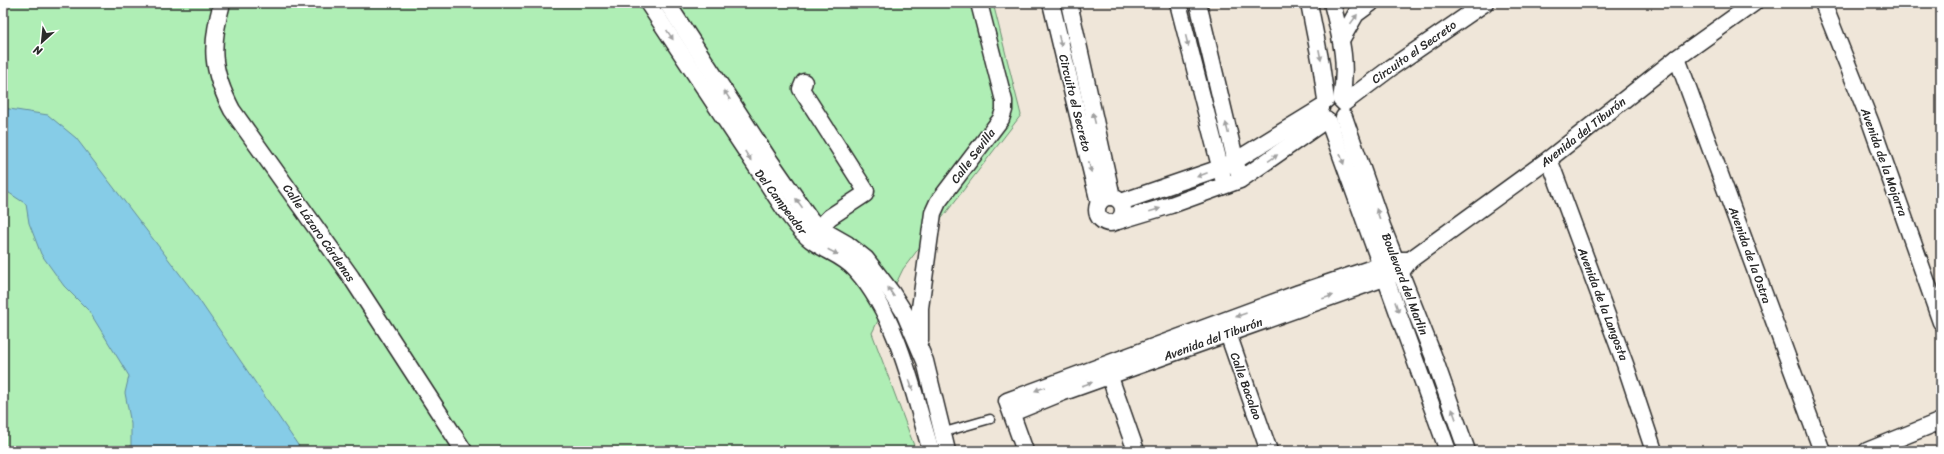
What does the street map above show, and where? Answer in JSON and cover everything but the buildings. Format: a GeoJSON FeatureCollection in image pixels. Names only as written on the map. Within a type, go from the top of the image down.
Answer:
{"type":"FeatureCollection","features":[{"type":"Feature","properties":{"kind":"street","name":"Calle Lázaro Cárdenas"},"geometry":{"type":"LineString","coordinates":[[222,3],[213,45],[215,67],[223,92],[229,104],[351,277],[464,451]]}},
{"type":"Feature","properties":{"kind":"street","name":"Del Campeador"},"geometry":{"type":"LineString","coordinates":[[648,3],[738,126],[811,220],[819,228],[847,244],[866,259],[883,280],[904,312],[920,349],[933,441]]}},
{"type":"Feature","properties":{"kind":"street","name":"Del Campeador"},"geometry":{"type":"LineString","coordinates":[[667,3],[738,126],[771,191],[800,230],[811,240],[842,257],[865,280],[876,297],[903,357],[933,441]]}},
{"type":"Feature","properties":{"kind":"street","name":"Calle Sevilla"},"geometry":{"type":"LineString","coordinates":[[920,349],[920,308],[933,213],[938,202],[1001,119],[1004,110],[1004,101],[979,3]]}},
{"type":"Feature","properties":{"kind":"street","name":"Circuito el Secreto"},"geometry":{"type":"LineString","coordinates":[[1050,3],[1110,200]]}},
{"type":"Feature","properties":{"kind":"street","name":"Circuito el Secreto"},"geometry":{"type":"LineString","coordinates":[[1069,3],[1110,200]]}},
{"type":"Feature","properties":{"kind":"street"},"geometry":{"type":"LineString","coordinates":[[1178,3],[1220,168],[1233,183]]}},
{"type":"Feature","properties":{"kind":"street"},"geometry":{"type":"LineString","coordinates":[[1198,3],[1235,161],[1233,183]]}},
{"type":"Feature","properties":{"kind":"street","name":"Boulevard del Marlin"},"geometry":{"type":"LineString","coordinates":[[1309,3],[1321,64],[1353,190],[1395,267],[1467,451]]}},
{"type":"Feature","properties":{"kind":"street"},"geometry":{"type":"LineString","coordinates":[[1314,28],[1323,11],[1332,3]]}},
{"type":"Feature","properties":{"kind":"street","name":"Boulevard del Marlin"},"geometry":{"type":"LineString","coordinates":[[1332,3],[1341,40],[1345,78],[1333,110],[1367,183],[1395,267],[1448,451]]}},
{"type":"Feature","properties":{"kind":"street"},"geometry":{"type":"LineString","coordinates":[[1341,40],[1356,14],[1371,3]]}},
{"type":"Feature","properties":{"kind":"street","name":"Circuito el Secreto"},"geometry":{"type":"LineString","coordinates":[[1118,221],[1233,183],[1392,67],[1485,3]]}},
{"type":"Feature","properties":{"kind":"street","name":"Avenida del Tiburón"},"geometry":{"type":"LineString","coordinates":[[1025,451],[1009,407],[1301,299],[1395,267],[1549,159],[1678,58],[1754,3]]}},
{"type":"Feature","properties":{"kind":"street","name":"Avenida de la Mojarra"},"geometry":{"type":"LineString","coordinates":[[1823,3],[1870,121],[1941,322]]}},
{"type":"Feature","properties":{"kind":"street","name":"Avenida de la Ostra"},"geometry":{"type":"LineString","coordinates":[[1678,58],[1822,451]]}},
{"type":"Feature","properties":{"kind":"street"},"geometry":{"type":"LineString","coordinates":[[804,82],[801,88],[866,191],[865,194],[830,217],[819,228]]}},
{"type":"Feature","properties":{"kind":"street","name":"Circuito el Secreto"},"geometry":{"type":"LineString","coordinates":[[1110,200],[1220,168],[1333,110]]}},
{"type":"Feature","properties":{"kind":"street","name":"Avenida de la Langosta"},"geometry":{"type":"LineString","coordinates":[[1549,159],[1625,364],[1654,451]]}},
{"type":"Feature","properties":{"kind":"street"},"geometry":{"type":"LineString","coordinates":[[1353,190],[1367,183]]}},
{"type":"Feature","properties":{"kind":"street"},"geometry":{"type":"LineString","coordinates":[[1110,200],[1123,212],[1118,221],[1108,223],[1099,218],[1097,213],[1110,200]]}},
{"type":"Feature","properties":{"kind":"street"},"geometry":{"type":"LineString","coordinates":[[890,326],[904,312],[920,308]]}},
{"type":"Feature","properties":{"kind":"street","name":"Calle Bacalao"},"geometry":{"type":"LineString","coordinates":[[1226,328],[1269,451]]}},
{"type":"Feature","properties":{"kind":"street"},"geometry":{"type":"LineString","coordinates":[[903,357],[916,354],[920,349]]}},
{"type":"Feature","properties":{"kind":"street"},"geometry":{"type":"LineString","coordinates":[[1108,370],[1136,451]]}},
{"type":"Feature","properties":{"kind":"street"},"geometry":{"type":"LineString","coordinates":[[1867,451],[1941,421]]}},
{"type":"Feature","properties":{"kind":"street"},"geometry":{"type":"LineString","coordinates":[[933,441],[947,451]]}},
{"type":"Feature","properties":{"kind":"lane"},"geometry":{"type":"LineString","coordinates":[[933,441],[990,419]]}},
{"type":"Feature","properties":{"kind":"green space"},"geometry":{"type":"Polygon","coordinates":[[[3,3],[993,3],[1021,115],[903,269],[872,333],[916,451],[3,451],[3,3]]]}},
{"type":"Feature","properties":{"kind":"water"},"geometry":{"type":"Polygon","coordinates":[[[3,108],[48,115],[76,138],[195,294],[302,451],[131,451],[131,424],[125,393],[129,376],[89,311],[64,286],[41,254],[29,223],[26,204],[3,189],[3,108]]]}}]}
